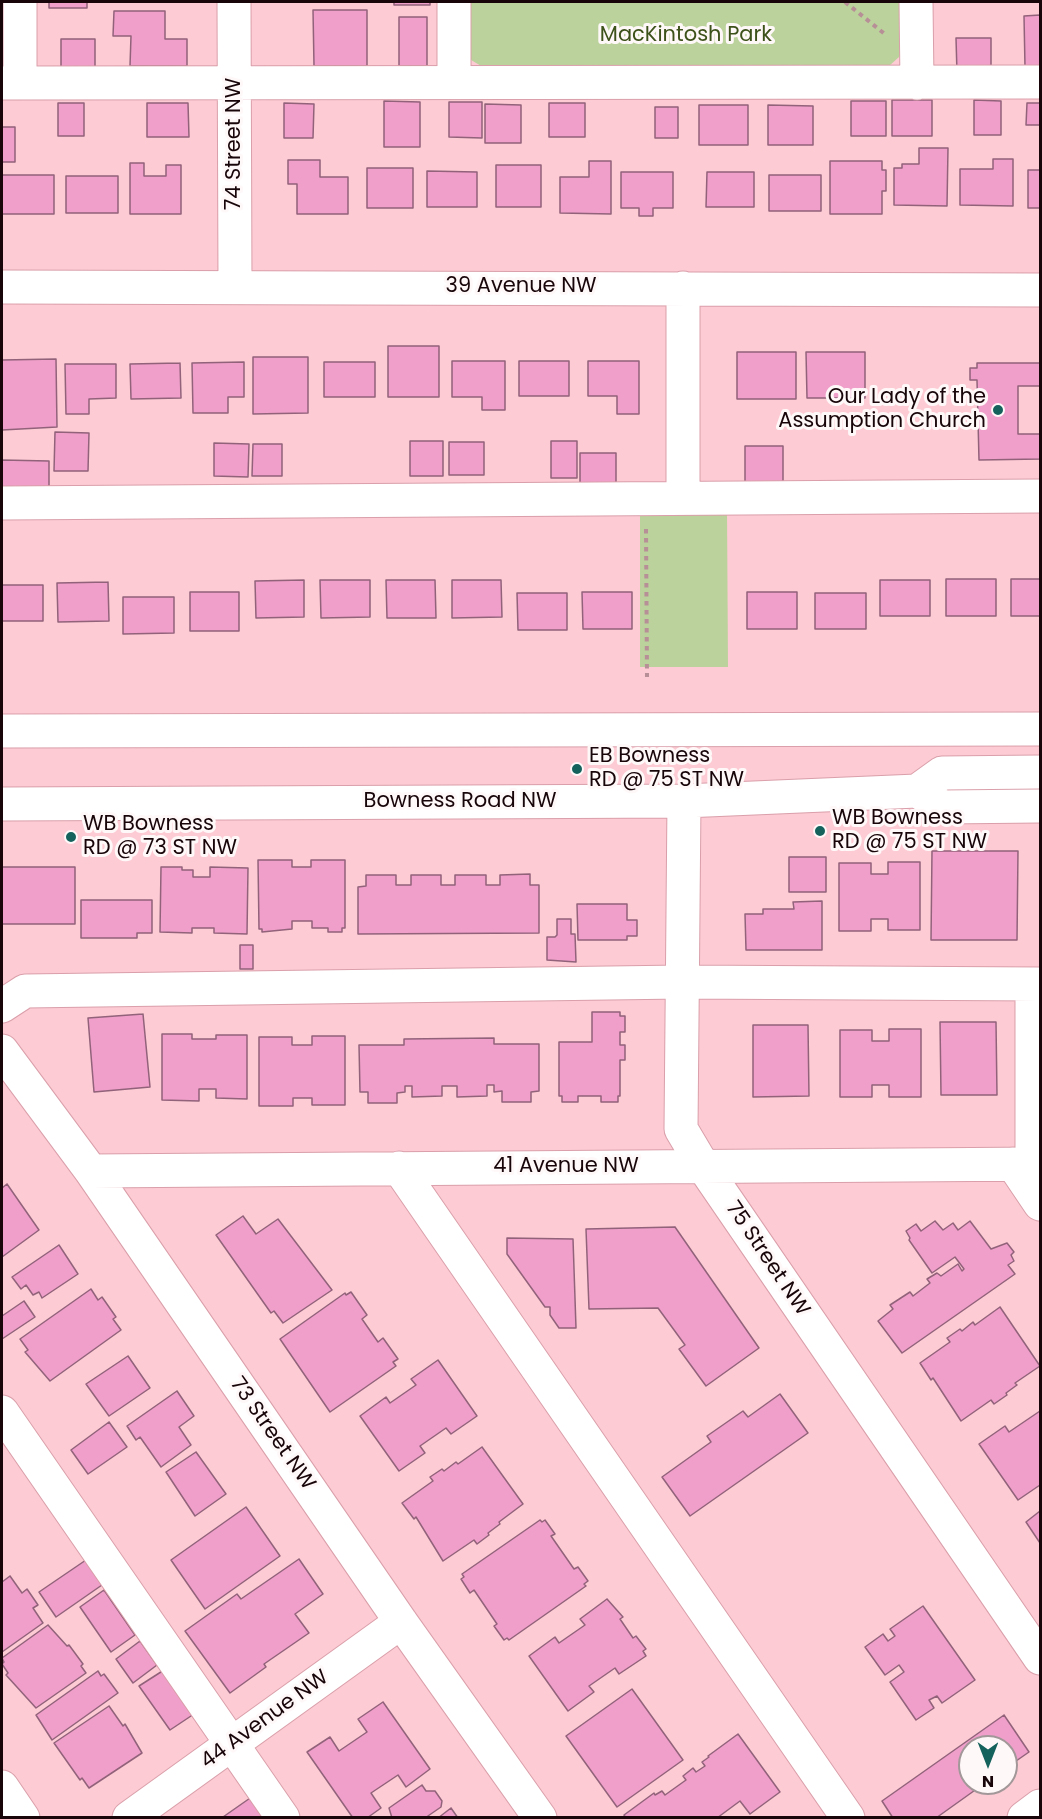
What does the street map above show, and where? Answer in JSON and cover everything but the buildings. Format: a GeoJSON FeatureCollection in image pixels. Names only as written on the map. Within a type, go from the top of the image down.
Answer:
{"type":"FeatureCollection","features":[{"type":"Feature","properties":{"kind":"street"},"geometry":{"type":"LineString","coordinates":[[20,2],[11,83],[454,82],[917,69],[1041,82]]}},
{"type":"Feature","properties":{"kind":"street","name":"74 Street NW"},"geometry":{"type":"LineString","coordinates":[[234,2],[235,286]]}},
{"type":"Feature","properties":{"kind":"street"},"geometry":{"type":"LineString","coordinates":[[453,2],[454,82]]}},
{"type":"Feature","properties":{"kind":"street"},"geometry":{"type":"LineString","coordinates":[[916,2],[917,69]]}},
{"type":"Feature","properties":{"kind":"street","name":"39 Avenue NW"},"geometry":{"type":"LineString","coordinates":[[2,287],[1041,290]]}},
{"type":"Feature","properties":{"kind":"street"},"geometry":{"type":"LineString","coordinates":[[683,288],[683,498]]}},
{"type":"Feature","properties":{"kind":"street"},"geometry":{"type":"LineString","coordinates":[[2,503],[1041,496]]}},
{"type":"Feature","properties":{"kind":"street"},"geometry":{"type":"LineString","coordinates":[[2,730],[1041,729]]}},
{"type":"Feature","properties":{"kind":"street"},"geometry":{"type":"LineString","coordinates":[[1041,772],[942,773],[917,791],[943,807],[1041,806]]}},
{"type":"Feature","properties":{"kind":"street","name":"Bowness Road NW"},"geometry":{"type":"LineString","coordinates":[[2,804],[684,801],[917,791]]}},
{"type":"Feature","properties":{"kind":"street","name":"75 Street NW"},"geometry":{"type":"LineString","coordinates":[[684,801],[681,1129],[703,1166],[1041,1658]]}},
{"type":"Feature","properties":{"kind":"street"},"geometry":{"type":"LineString","coordinates":[[2,1006],[25,991],[682,982],[1036,984],[1028,1164],[1041,1204]]}},
{"type":"Feature","properties":{"kind":"street","name":"73 Street NW"},"geometry":{"type":"LineString","coordinates":[[2,1051],[91,1171],[401,1622],[540,1818]]}},
{"type":"Feature","properties":{"kind":"street","name":"41 Avenue NW"},"geometry":{"type":"LineString","coordinates":[[91,1171],[1028,1164]]}},
{"type":"Feature","properties":{"kind":"street"},"geometry":{"type":"LineString","coordinates":[[399,1168],[848,1818]]}},
{"type":"Feature","properties":{"kind":"street"},"geometry":{"type":"LineString","coordinates":[[2,1412],[283,1818]]}},
{"type":"Feature","properties":{"kind":"street","name":"44 Avenue NW"},"geometry":{"type":"LineString","coordinates":[[129,1818],[401,1622]]}},
{"type":"Feature","properties":{"kind":"street"},"geometry":{"type":"LineString","coordinates":[[2,1787],[23,1818]]}},
{"type":"Feature","properties":{"kind":"street"},"geometry":{"type":"LineString","coordinates":[[1024,1818],[1041,1806]]}},
{"type":"Feature","properties":{"kind":"path"},"geometry":{"type":"LineString","coordinates":[[845,2],[895,42],[917,69]]}},
{"type":"Feature","properties":{"kind":"path"},"geometry":{"type":"LineString","coordinates":[[646,498],[647,677]]}},
{"type":"Feature","properties":{"kind":"green space","name":"MacKintosh Park"},"geometry":{"type":"Polygon","coordinates":[[[462,2],[910,2],[907,41],[899,57],[889,66],[488,70],[466,57],[462,2]]]}},
{"type":"Feature","properties":{"kind":"green space"},"geometry":{"type":"Polygon","coordinates":[[[640,511],[727,511],[728,667],[640,667],[640,511]]]}},
{"type":"Feature","properties":{"kind":"place","name":"Our Lady of the Assumption Church"},"geometry":{"type":"Point","coordinates":[998,410]}},
{"type":"Feature","properties":{"kind":"place","name":"EB Bowness RD @ 75 ST NW"},"geometry":{"type":"Point","coordinates":[577,769]}},
{"type":"Feature","properties":{"kind":"place","name":"WB Bowness RD @ 75 ST NW"},"geometry":{"type":"Point","coordinates":[820,831]}},
{"type":"Feature","properties":{"kind":"place","name":"WB Bowness RD @ 73 ST NW"},"geometry":{"type":"Point","coordinates":[71,837]}}]}
